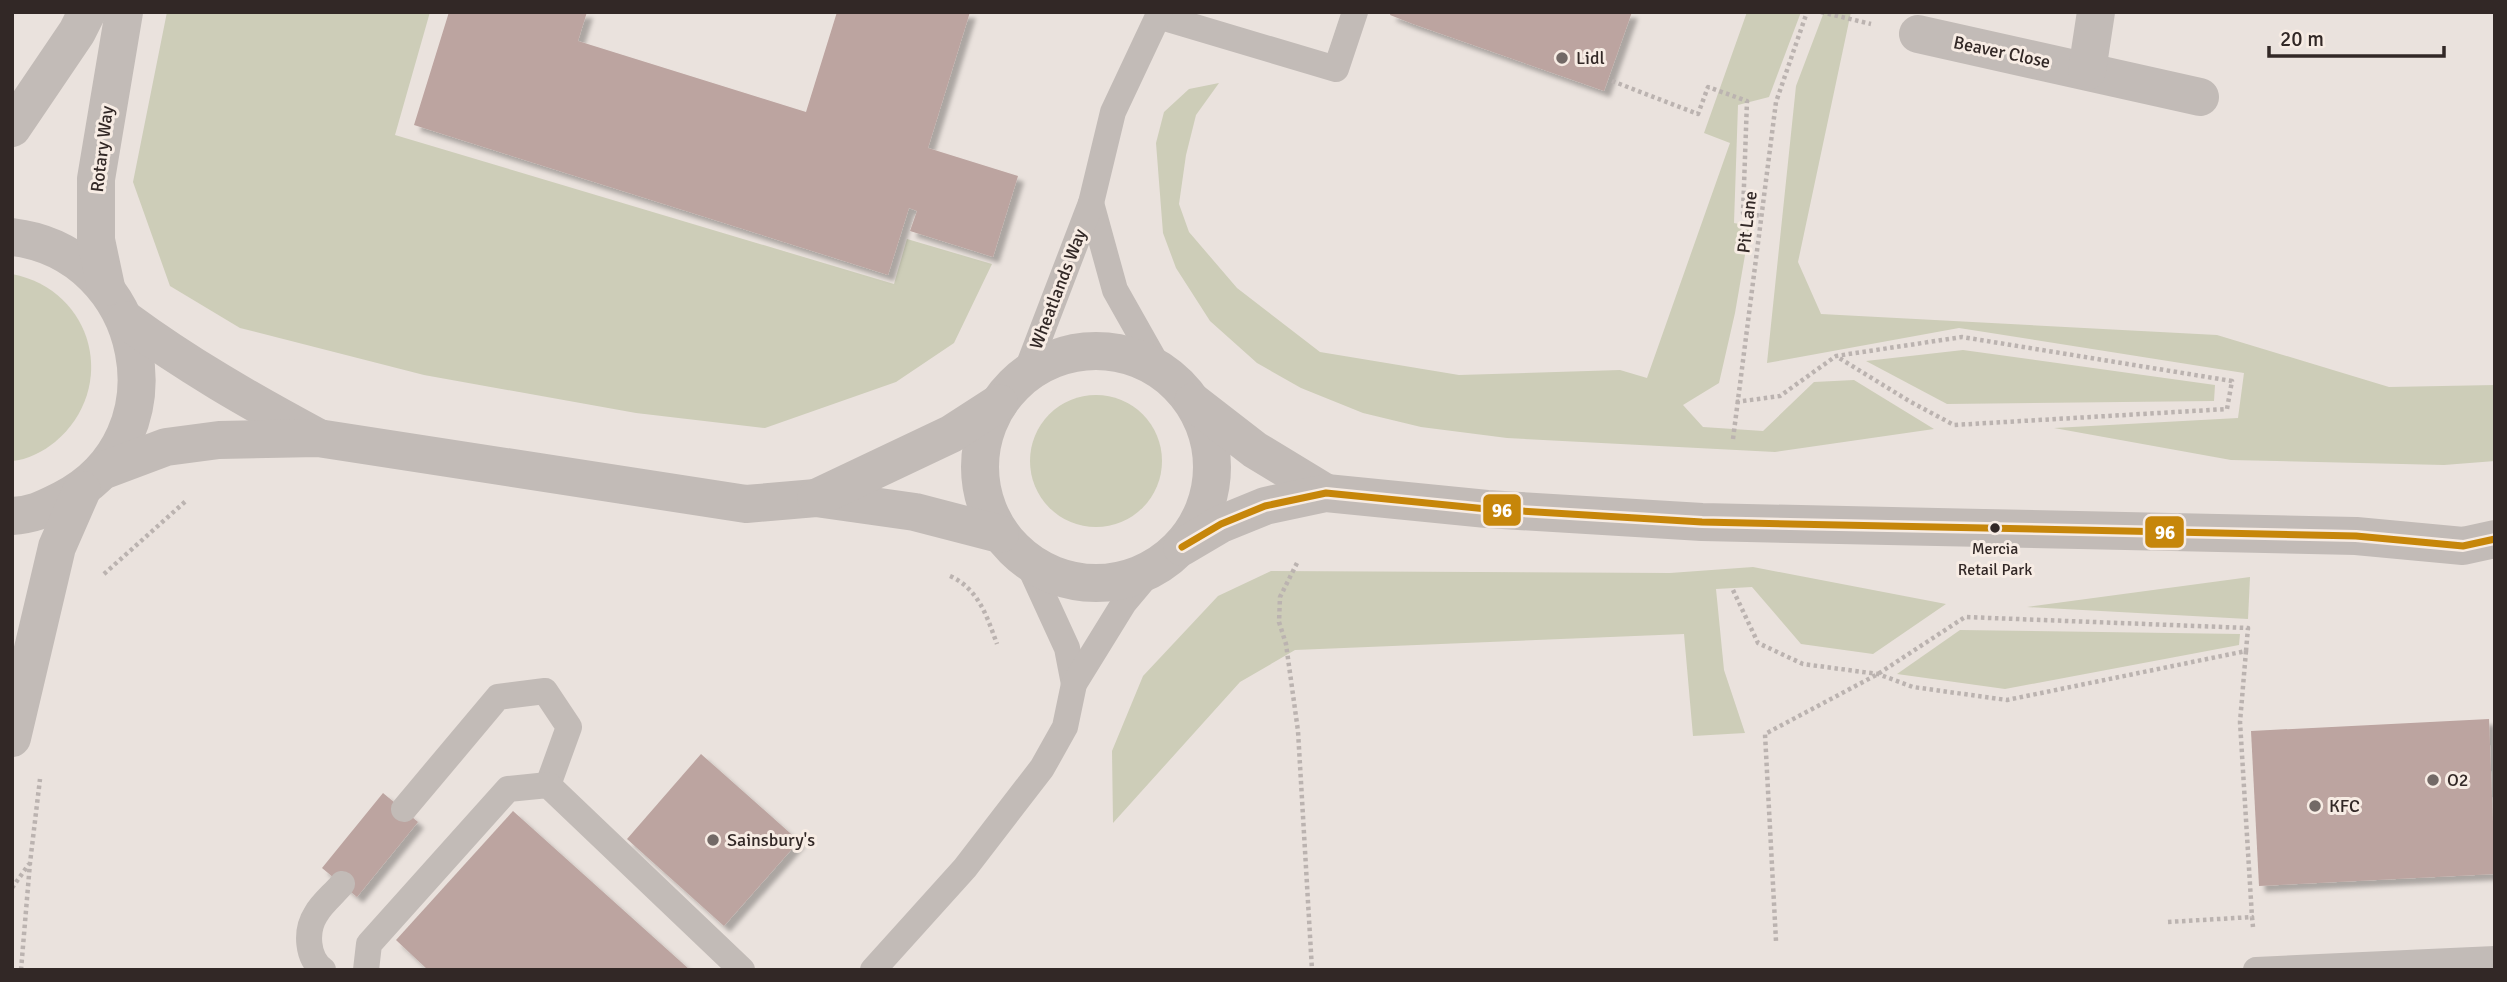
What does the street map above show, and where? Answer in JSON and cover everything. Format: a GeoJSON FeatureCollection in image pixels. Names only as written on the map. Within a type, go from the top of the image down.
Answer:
{"type":"FeatureCollection","features":[{"type":"Feature","properties":{"kind":"street"},"geometry":{"type":"LineString","coordinates":[[12,128],[77,32],[87,12]]}},
{"type":"Feature","properties":{"kind":"street","name":"Rotary Way"},"geometry":{"type":"LineString","coordinates":[[106,287],[96,240],[96,178],[124,12]]}},
{"type":"Feature","properties":{"kind":"street"},"geometry":{"type":"LineString","coordinates":[[2087,71],[2096,12]]}},
{"type":"Feature","properties":{"kind":"street","name":"Beaver Close"},"geometry":{"type":"LineString","coordinates":[[1918,34],[2200,97]]}},
{"type":"Feature","properties":{"kind":"street"},"geometry":{"type":"LineString","coordinates":[[12,237],[34,239],[73,258],[106,287],[126,320],[137,359],[135,399],[125,437],[92,480],[57,547],[12,738]]}},
{"type":"Feature","properties":{"kind":"street"},"geometry":{"type":"LineString","coordinates":[[126,320],[176,357],[230,391],[318,438]]}},
{"type":"Feature","properties":{"kind":"street"},"geometry":{"type":"LineString","coordinates":[[817,498],[951,434],[999,403],[1025,375],[1062,356],[1103,351],[1142,360],[1159,368],[1180,386],[1203,421],[1213,466],[1206,506],[1182,547]]}},
{"type":"Feature","properties":{"kind":"street"},"geometry":{"type":"LineString","coordinates":[[1193,402],[1255,450],[1326,493]]}},
{"type":"Feature","properties":{"kind":"street"},"geometry":{"type":"LineString","coordinates":[[999,403],[982,440],[980,481],[1000,534],[1028,563],[1071,582],[1112,583],[1150,572],[1182,547],[1221,524],[1265,506],[1326,493],[1487,509],[1702,522],[2356,536],[2479,542],[2495,565]]}},
{"type":"Feature","properties":{"kind":"street"},"geometry":{"type":"LineString","coordinates":[[12,516],[32,515],[92,480],[166,447],[219,440],[318,438],[746,504],[817,498],[915,512],[1000,534]]}},
{"type":"Feature","properties":{"kind":"lane"},"geometry":{"type":"LineString","coordinates":[[1159,14],[1336,69],[1355,12]]}},
{"type":"Feature","properties":{"kind":"lane","name":"Wheatlands Way"},"geometry":{"type":"LineString","coordinates":[[1025,375],[1091,203],[1113,112],[1159,14]]}},
{"type":"Feature","properties":{"kind":"lane","name":"Wheatlands Way"},"geometry":{"type":"LineString","coordinates":[[1091,203],[1115,290],[1159,368]]}},
{"type":"Feature","properties":{"kind":"lane"},"geometry":{"type":"LineString","coordinates":[[1028,563],[1067,648],[1074,684]]}},
{"type":"Feature","properties":{"kind":"lane"},"geometry":{"type":"LineString","coordinates":[[873,970],[965,868],[1042,768],[1065,727],[1074,684],[1124,603],[1150,572]]}},
{"type":"Feature","properties":{"kind":"lane"},"geometry":{"type":"LineString","coordinates":[[404,809],[498,697],[545,691],[569,727],[548,785]]}},
{"type":"Feature","properties":{"kind":"lane"},"geometry":{"type":"LineString","coordinates":[[366,970],[369,944],[508,789],[548,785],[742,970]]}},
{"type":"Feature","properties":{"kind":"lane"},"geometry":{"type":"LineString","coordinates":[[323,970],[314,964],[308,945],[314,915],[342,884]]}},
{"type":"Feature","properties":{"kind":"lane"},"geometry":{"type":"LineString","coordinates":[[2256,970],[2495,959]]}},
{"type":"Feature","properties":{"kind":"path","name":"Pit Lane"},"geometry":{"type":"LineString","coordinates":[[1734,439],[1736,402],[1776,102],[1807,12]]}},
{"type":"Feature","properties":{"kind":"path"},"geometry":{"type":"LineString","coordinates":[[1612,81],[1698,114],[1708,87],[1746,101],[1743,213],[1762,216]]}},
{"type":"Feature","properties":{"kind":"path"},"geometry":{"type":"LineString","coordinates":[[1736,402],[1780,396],[1836,356],[1962,337],[2232,381],[2227,409],[1954,425],[1836,356]]}},
{"type":"Feature","properties":{"kind":"path"},"geometry":{"type":"LineString","coordinates":[[95,583],[187,500]]}},
{"type":"Feature","properties":{"kind":"path"},"geometry":{"type":"LineString","coordinates":[[1297,563],[1280,597],[1279,622],[1286,644],[1298,732],[1312,970]]}},
{"type":"Feature","properties":{"kind":"path"},"geometry":{"type":"LineString","coordinates":[[943,573],[963,582],[982,605],[997,644]]}},
{"type":"Feature","properties":{"kind":"path"},"geometry":{"type":"LineString","coordinates":[[1733,590],[1758,643],[1803,664],[1878,674],[1913,687],[2007,700],[2246,651]]}},
{"type":"Feature","properties":{"kind":"path"},"geometry":{"type":"LineString","coordinates":[[1776,941],[1765,734],[1878,674],[1965,617],[2248,628],[2239,722],[2256,970]]}},
{"type":"Feature","properties":{"kind":"path"},"geometry":{"type":"LineString","coordinates":[[12,888],[30,863],[21,970]]}},
{"type":"Feature","properties":{"kind":"path"},"geometry":{"type":"LineString","coordinates":[[2168,922],[2252,917]]}},
{"type":"Feature","properties":{"kind":"green space"},"geometry":{"type":"Polygon","coordinates":[[[167,12],[430,12],[395,135],[894,284],[907,239],[992,264],[954,343],[896,382],[765,428],[636,413],[424,375],[240,328],[170,286],[133,182],[167,12]]]}},
{"type":"Feature","properties":{"kind":"green space"},"geometry":{"type":"Polygon","coordinates":[[[1747,12],[1801,12],[1769,97],[1738,105],[1734,223],[1750,226],[1735,313],[1719,383],[1683,405],[1703,427],[1763,431],[1814,382],[1854,380],[1934,429],[1775,452],[1507,438],[1421,427],[1363,413],[1301,388],[1257,363],[1210,321],[1176,268],[1163,233],[1156,143],[1164,112],[1189,89],[1219,83],[1196,115],[1186,155],[1179,204],[1189,232],[1237,288],[1320,352],[1459,375],[1620,370],[1647,378],[1730,143],[1704,133],[1747,12]]]}},
{"type":"Feature","properties":{"kind":"green space"},"geometry":{"type":"Polygon","coordinates":[[[1824,12],[1851,12],[1798,262],[1821,314],[2217,335],[2389,387],[2495,385],[2495,461],[2444,465],[2231,460],[2054,428],[2238,418],[2244,373],[1959,328],[1767,363],[1796,86],[1824,12]]]}},
{"type":"Feature","properties":{"kind":"green space"},"geometry":{"type":"Polygon","coordinates":[[[12,274],[40,284],[62,299],[79,320],[88,344],[91,369],[87,395],[75,420],[46,449],[12,461],[12,274]]]}},
{"type":"Feature","properties":{"kind":"green space"},"geometry":{"type":"Polygon","coordinates":[[[1963,350],[2215,385],[2214,401],[1947,404],[1866,361],[1963,350]]]}},
{"type":"Feature","properties":{"kind":"green space"},"geometry":{"type":"Polygon","coordinates":[[[1096,395],[1121,400],[1143,414],[1157,436],[1162,461],[1157,486],[1143,508],[1121,522],[1096,527],[1071,522],[1049,508],[1035,486],[1030,461],[1035,436],[1049,414],[1071,400],[1096,395]]]}},
{"type":"Feature","properties":{"kind":"green space"},"geometry":{"type":"Polygon","coordinates":[[[1753,567],[1946,604],[1873,654],[1801,644],[1752,587],[1716,589],[1724,670],[1745,733],[1693,736],[1684,634],[1295,650],[1240,682],[1113,823],[1112,751],[1143,676],[1218,596],[1271,571],[1670,573],[1753,567]]]}},
{"type":"Feature","properties":{"kind":"green space"},"geometry":{"type":"Polygon","coordinates":[[[2250,577],[2248,619],[2027,607],[2250,577]]]}},
{"type":"Feature","properties":{"kind":"green space"},"geometry":{"type":"Polygon","coordinates":[[[1960,630],[2240,634],[2239,645],[2005,689],[1897,674],[1960,630]]]}},
{"type":"Feature","properties":{"kind":"building"},"geometry":{"type":"Polygon","coordinates":[[[449,12],[587,12],[578,41],[806,112],[837,12],[970,12],[928,148],[1018,176],[993,257],[910,231],[917,211],[909,208],[888,275],[414,125],[449,12]]]}},
{"type":"Feature","properties":{"kind":"building","name":"Lidl"},"geometry":{"type":"Polygon","coordinates":[[[1391,12],[1632,12],[1604,91],[1413,24],[1390,15],[1391,12]]]}},
{"type":"Feature","properties":{"kind":"building"},"geometry":{"type":"Polygon","coordinates":[[[2489,719],[2495,874],[2259,886],[2251,731],[2489,719]]]}},
{"type":"Feature","properties":{"kind":"building","name":"Sainsbury's"},"geometry":{"type":"Polygon","coordinates":[[[701,754],[799,841],[724,926],[627,839],[701,754]]]}},
{"type":"Feature","properties":{"kind":"building"},"geometry":{"type":"Polygon","coordinates":[[[383,793],[418,822],[357,897],[322,868],[383,793]]]}},
{"type":"Feature","properties":{"kind":"building"},"geometry":{"type":"Polygon","coordinates":[[[513,811],[690,970],[428,970],[396,940],[513,811]]]}},
{"type":"Feature","properties":{"kind":"transit line","name":"96"},"geometry":{"type":"LineString","coordinates":[[1182,547],[1221,524],[1265,506],[1326,493],[1487,509],[1702,522],[2356,536],[2463,546],[2495,539]]}},
{"type":"Feature","properties":{"kind":"place","name":"Lidl"},"geometry":{"type":"Point","coordinates":[1562,58]}},
{"type":"Feature","properties":{"kind":"place","name":"Mercia Retail Park"},"geometry":{"type":"Point","coordinates":[1995,528]}},
{"type":"Feature","properties":{"kind":"place","name":"O2"},"geometry":{"type":"Point","coordinates":[2433,780]}},
{"type":"Feature","properties":{"kind":"place","name":"KFC"},"geometry":{"type":"Point","coordinates":[2315,806]}},
{"type":"Feature","properties":{"kind":"place","name":"Sainsbury's"},"geometry":{"type":"Point","coordinates":[713,840]}}]}
